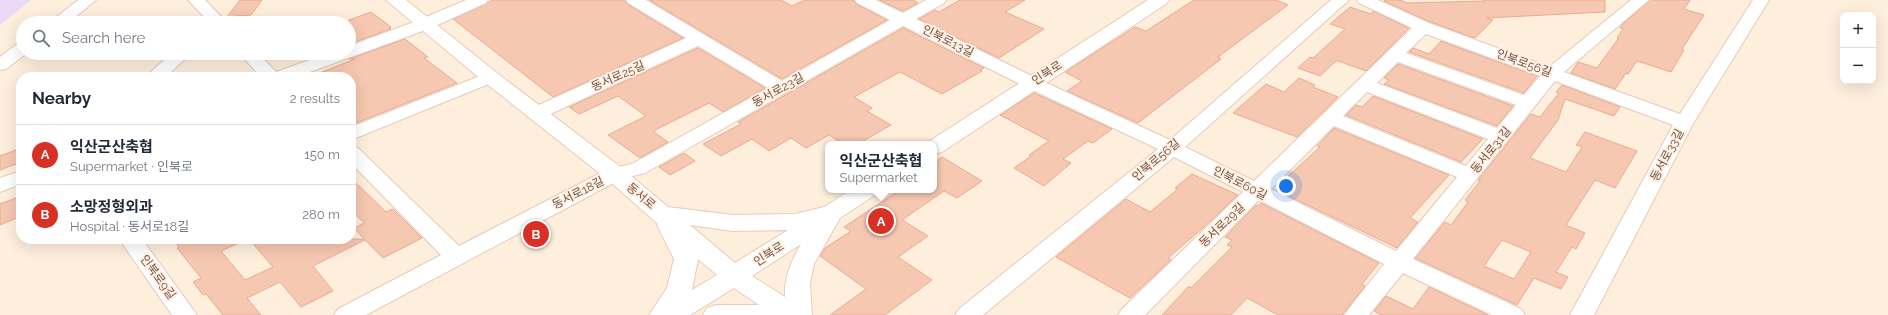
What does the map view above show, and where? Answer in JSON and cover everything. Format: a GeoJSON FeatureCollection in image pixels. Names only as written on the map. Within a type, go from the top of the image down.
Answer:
{"type":"FeatureCollection","features":[{"type":"Feature","properties":{"kind":"street"},"geometry":{"type":"LineString","coordinates":[[66,16],[88,0]]}},
{"type":"Feature","properties":{"kind":"street"},"geometry":{"type":"LineString","coordinates":[[196,0],[212,16]]}},
{"type":"Feature","properties":{"kind":"street","name":"동서로"},"geometry":{"type":"LineString","coordinates":[[395,0],[490,77],[615,174],[734,276],[792,315]]}},
{"type":"Feature","properties":{"kind":"street"},"geometry":{"type":"LineString","coordinates":[[356,49],[425,24],[480,0]]}},
{"type":"Feature","properties":{"kind":"street"},"geometry":{"type":"LineString","coordinates":[[634,0],[781,88]]}},
{"type":"Feature","properties":{"kind":"street","name":"인북로13길"},"geometry":{"type":"LineString","coordinates":[[863,0],[1032,83]]}},
{"type":"Feature","properties":{"kind":"street","name":"동서로23길"},"geometry":{"type":"LineString","coordinates":[[615,174],[638,169],[938,0]]}},
{"type":"Feature","properties":{"kind":"street","name":"인북로"},"geometry":{"type":"LineString","coordinates":[[937,145],[1160,0]]}},
{"type":"Feature","properties":{"kind":"street","name":"인북로56길"},"geometry":{"type":"LineString","coordinates":[[967,315],[1172,148],[1341,0]]}},
{"type":"Feature","properties":{"kind":"street","name":"인북로56길"},"geometry":{"type":"LineString","coordinates":[[1365,0],[1423,26],[1684,122]]}},
{"type":"Feature","properties":{"kind":"street","name":"동서로31길"},"geometry":{"type":"LineString","coordinates":[[1356,315],[1502,137],[1552,73],[1641,0]]}},
{"type":"Feature","properties":{"kind":"street","name":"동서로33길"},"geometry":{"type":"LineString","coordinates":[[1582,315],[1684,122],[1761,0]]}},
{"type":"Feature","properties":{"kind":"street","name":"동서로29길"},"geometry":{"type":"LineString","coordinates":[[1130,315],[1423,26]]}},
{"type":"Feature","properties":{"kind":"street","name":"동서로25길"},"geometry":{"type":"LineString","coordinates":[[537,113],[699,39]]}},
{"type":"Feature","properties":{"kind":"street"},"geometry":{"type":"LineString","coordinates":[[0,65],[16,53]]}},
{"type":"Feature","properties":{"kind":"street"},"geometry":{"type":"LineString","coordinates":[[1395,55],[1528,103]]}},
{"type":"Feature","properties":{"kind":"street"},"geometry":{"type":"LineString","coordinates":[[160,72],[175,60]]}},
{"type":"Feature","properties":{"kind":"street"},"geometry":{"type":"LineString","coordinates":[[255,60],[266,72]]}},
{"type":"Feature","properties":{"kind":"street"},"geometry":{"type":"LineString","coordinates":[[293,72],[326,60]]}},
{"type":"Feature","properties":{"kind":"street"},"geometry":{"type":"LineString","coordinates":[[356,132],[490,77]]}},
{"type":"Feature","properties":{"kind":"street","name":"인북로60길"},"geometry":{"type":"LineString","coordinates":[[1032,83],[1172,148],[1399,262],[1513,315]]}},
{"type":"Feature","properties":{"kind":"street"},"geometry":{"type":"LineString","coordinates":[[1364,85],[1502,137]]}},
{"type":"Feature","properties":{"kind":"street"},"geometry":{"type":"LineString","coordinates":[[1331,118],[1471,175]]}},
{"type":"Feature","properties":{"kind":"street"},"geometry":{"type":"LineString","coordinates":[[356,157],[455,256]]}},
{"type":"Feature","properties":{"kind":"street","name":"동서로18길"},"geometry":{"type":"LineString","coordinates":[[346,315],[455,256],[615,174]]}},
{"type":"Feature","properties":{"kind":"street"},"geometry":{"type":"LineString","coordinates":[[0,185],[16,179]]}},
{"type":"Feature","properties":{"kind":"street","name":"인북로"},"geometry":{"type":"LineString","coordinates":[[670,315],[734,276],[862,193]]}},
{"type":"Feature","properties":{"kind":"street"},"geometry":{"type":"LineString","coordinates":[[663,214],[733,223],[756,223],[795,222],[831,213]]}},
{"type":"Feature","properties":{"kind":"street"},"geometry":{"type":"LineString","coordinates":[[799,315],[797,284],[802,264],[831,213]]}},
{"type":"Feature","properties":{"kind":"street"},"geometry":{"type":"LineString","coordinates":[[662,315],[679,290],[686,259],[663,214]]}},
{"type":"Feature","properties":{"kind":"street","name":"인북로9길"},"geometry":{"type":"LineString","coordinates":[[134,244],[185,315]]}},
{"type":"Feature","properties":{"kind":"street"},"geometry":{"type":"LineString","coordinates":[[716,315],[761,315]]}},
{"type":"Feature","properties":{"kind":"shaded area"},"geometry":{"type":"Polygon","coordinates":[[[0,0],[31,0],[0,25],[0,0]]]}},
{"type":"Feature","properties":{"kind":"building"},"geometry":{"type":"Polygon","coordinates":[[[240,0],[262,0],[251,15],[228,16],[240,0]]]}},
{"type":"Feature","properties":{"kind":"building"},"geometry":{"type":"Polygon","coordinates":[[[493,0],[625,0],[627,4],[683,38],[553,97],[453,19],[493,0]]]}},
{"type":"Feature","properties":{"kind":"building"},"geometry":{"type":"Polygon","coordinates":[[[649,0],[781,0],[792,6],[805,0],[854,0],[856,4],[887,20],[782,79],[649,0]]]}},
{"type":"Feature","properties":{"kind":"building"},"geometry":{"type":"Polygon","coordinates":[[[879,0],[913,0],[918,3],[903,11],[879,0]]]}},
{"type":"Feature","properties":{"kind":"building"},"geometry":{"type":"Polygon","coordinates":[[[960,0],[1025,0],[1005,12],[1044,29],[999,58],[919,19],[935,10],[939,12],[960,0]]]}},
{"type":"Feature","properties":{"kind":"building"},"geometry":{"type":"Polygon","coordinates":[[[1194,0],[1276,0],[1288,5],[1218,57],[1221,59],[1138,123],[1067,91],[1082,81],[1065,72],[1135,27],[1146,31],[1194,0]]]}},
{"type":"Feature","properties":{"kind":"building"},"geometry":{"type":"Polygon","coordinates":[[[1399,0],[1408,3],[1485,1],[1484,0],[1605,0],[1605,12],[1487,18],[1493,20],[1475,38],[1428,21],[1384,1],[1399,0]]]}},
{"type":"Feature","properties":{"kind":"building"},"geometry":{"type":"Polygon","coordinates":[[[1650,0],[1690,0],[1684,9],[1704,15],[1682,49],[1684,50],[1671,72],[1637,61],[1628,74],[1626,73],[1615,89],[1571,73],[1578,62],[1597,68],[1618,39],[1617,38],[1623,29],[1620,28],[1623,24],[1650,0]]]}},
{"type":"Feature","properties":{"kind":"building"},"geometry":{"type":"Polygon","coordinates":[[[1350,7],[1371,14],[1373,11],[1409,28],[1366,71],[1338,61],[1336,61],[1320,76],[1298,68],[1310,57],[1313,58],[1345,29],[1330,24],[1350,7]]]}},
{"type":"Feature","properties":{"kind":"building"},"geometry":{"type":"Polygon","coordinates":[[[371,12],[391,27],[389,28],[391,29],[356,42],[356,17],[371,12]]]}},
{"type":"Feature","properties":{"kind":"building"},"geometry":{"type":"Polygon","coordinates":[[[903,28],[984,68],[980,70],[982,71],[942,94],[900,72],[854,97],[872,108],[867,111],[891,125],[863,141],[839,141],[829,135],[806,148],[791,138],[769,151],[752,139],[721,156],[703,144],[741,124],[738,122],[903,28]]]}},
{"type":"Feature","properties":{"kind":"building"},"geometry":{"type":"Polygon","coordinates":[[[405,39],[428,57],[424,58],[457,83],[356,123],[356,72],[322,72],[356,60],[356,56],[405,39]]]}},
{"type":"Feature","properties":{"kind":"building"},"geometry":{"type":"Polygon","coordinates":[[[1441,41],[1537,76],[1524,93],[1409,52],[1413,48],[1429,54],[1441,41]]]}},
{"type":"Feature","properties":{"kind":"building"},"geometry":{"type":"Polygon","coordinates":[[[698,48],[765,88],[723,112],[709,103],[655,130],[654,132],[668,142],[640,158],[608,135],[646,116],[618,96],[579,114],[569,107],[698,48]]]}},
{"type":"Feature","properties":{"kind":"building"},"geometry":{"type":"Polygon","coordinates":[[[1398,64],[1513,106],[1497,126],[1384,84],[1389,80],[1384,78],[1398,64]]]}},
{"type":"Feature","properties":{"kind":"building"},"geometry":{"type":"Polygon","coordinates":[[[1299,78],[1315,85],[1313,87],[1338,97],[1297,137],[1233,113],[1266,84],[1284,92],[1299,78]]]}},
{"type":"Feature","properties":{"kind":"building"},"geometry":{"type":"Polygon","coordinates":[[[1562,85],[1620,107],[1614,116],[1565,99],[1558,120],[1530,158],[1566,172],[1582,147],[1576,145],[1585,132],[1637,151],[1615,188],[1595,180],[1566,225],[1585,233],[1576,249],[1572,247],[1556,272],[1568,277],[1561,289],[1534,278],[1517,305],[1415,258],[1445,222],[1451,225],[1468,202],[1465,200],[1480,181],[1478,180],[1531,114],[1540,117],[1559,93],[1556,92],[1562,85]],[[1502,240],[1484,266],[1514,279],[1531,252],[1502,240]]]}},
{"type":"Feature","properties":{"kind":"building"},"geometry":{"type":"Polygon","coordinates":[[[1034,93],[1112,129],[1093,143],[1088,141],[1063,159],[1071,163],[1044,186],[1014,168],[1049,141],[1000,115],[1034,93]]]}},
{"type":"Feature","properties":{"kind":"building"},"geometry":{"type":"Polygon","coordinates":[[[1373,96],[1483,139],[1461,162],[1346,115],[1356,105],[1362,107],[1373,96]]]}},
{"type":"Feature","properties":{"kind":"building"},"geometry":{"type":"Polygon","coordinates":[[[1334,128],[1449,175],[1410,218],[1418,222],[1397,248],[1276,190],[1290,177],[1288,176],[1320,147],[1317,146],[1334,128]]]}},
{"type":"Feature","properties":{"kind":"building"},"geometry":{"type":"Polygon","coordinates":[[[16,150],[16,164],[0,170],[0,156],[16,150]]]}},
{"type":"Feature","properties":{"kind":"building"},"geometry":{"type":"Polygon","coordinates":[[[684,153],[695,161],[670,175],[659,167],[684,153]]]}},
{"type":"Feature","properties":{"kind":"building"},"geometry":{"type":"Polygon","coordinates":[[[942,157],[982,181],[957,198],[944,191],[902,220],[928,236],[898,257],[932,280],[885,315],[830,315],[866,289],[820,256],[825,248],[851,231],[844,227],[895,193],[937,193],[937,161],[942,157]]]}},
{"type":"Feature","properties":{"kind":"building"},"geometry":{"type":"Polygon","coordinates":[[[1192,174],[1238,195],[1168,258],[1171,260],[1130,298],[1056,257],[1126,199],[1150,212],[1178,189],[1175,188],[1192,174]]]}},
{"type":"Feature","properties":{"kind":"building"},"geometry":{"type":"Polygon","coordinates":[[[356,183],[386,212],[393,209],[422,238],[383,258],[365,240],[313,266],[333,291],[301,307],[280,282],[247,298],[261,315],[223,315],[206,294],[203,295],[193,282],[201,278],[177,248],[179,247],[176,244],[237,244],[221,251],[245,280],[273,267],[253,244],[356,244],[356,239],[364,239],[356,230],[356,227],[364,223],[356,215],[356,183]]]}},
{"type":"Feature","properties":{"kind":"building"},"geometry":{"type":"Polygon","coordinates":[[[16,198],[16,218],[0,225],[0,204],[16,198]]]}},
{"type":"Feature","properties":{"kind":"building"},"geometry":{"type":"Polygon","coordinates":[[[1261,203],[1379,263],[1362,284],[1365,286],[1342,315],[1278,315],[1247,298],[1231,315],[1162,315],[1189,286],[1191,288],[1232,247],[1227,245],[1232,240],[1225,237],[1256,205],[1258,206],[1261,203]]]}},
{"type":"Feature","properties":{"kind":"building"},"geometry":{"type":"Polygon","coordinates":[[[1429,287],[1488,315],[1381,315],[1374,311],[1386,296],[1413,309],[1429,287]]]}},
{"type":"Feature","properties":{"kind":"place","name":"익산군산축협"},"geometry":{"type":"Point","coordinates":[881,221]}},
{"type":"Feature","properties":{"kind":"place","name":"소망정형외과"},"geometry":{"type":"Point","coordinates":[536,234]}}]}
